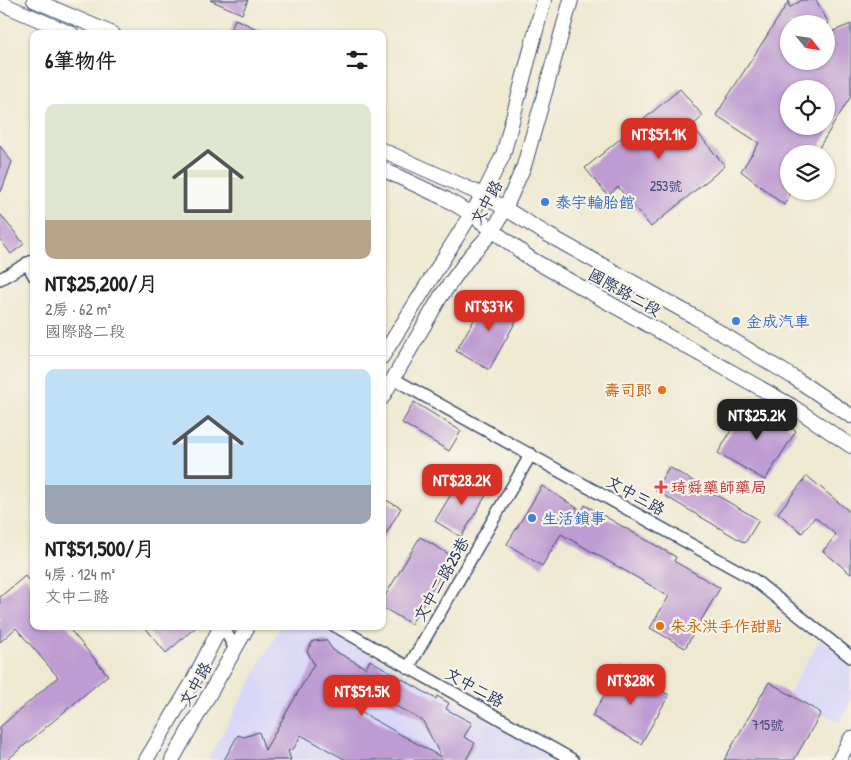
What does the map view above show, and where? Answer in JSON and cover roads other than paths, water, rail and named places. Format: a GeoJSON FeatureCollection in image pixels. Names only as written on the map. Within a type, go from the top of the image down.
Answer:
{"type":"FeatureCollection","features":[{"type":"Feature","properties":{"kind":"street"},"geometry":{"type":"LineString","coordinates":[[34,0],[104,30]]}},
{"type":"Feature","properties":{"kind":"street","name":"文中路"},"geometry":{"type":"LineString","coordinates":[[386,350],[483,195],[502,155],[544,0]]}},
{"type":"Feature","properties":{"kind":"street","name":"文中路"},"geometry":{"type":"LineString","coordinates":[[386,392],[441,296],[470,256],[493,231],[505,209],[524,166],[571,0]]}},
{"type":"Feature","properties":{"kind":"street"},"geometry":{"type":"LineString","coordinates":[[0,4],[62,30]]}},
{"type":"Feature","properties":{"kind":"street","name":"國際路二段"},"geometry":{"type":"LineString","coordinates":[[386,152],[483,195],[709,326],[793,377],[851,416]]}},
{"type":"Feature","properties":{"kind":"street","name":"國際路二段"},"geometry":{"type":"LineString","coordinates":[[386,172],[446,199],[471,214],[531,259],[792,406],[851,446]]}},
{"type":"Feature","properties":{"kind":"street"},"geometry":{"type":"LineString","coordinates":[[0,279],[30,261]]}},
{"type":"Feature","properties":{"kind":"street","name":"文中三路"},"geometry":{"type":"LineString","coordinates":[[394,379],[753,579],[851,657]]}},
{"type":"Feature","properties":{"kind":"street","name":"文中二路25巷"},"geometry":{"type":"LineString","coordinates":[[408,668],[531,454]]}},
{"type":"Feature","properties":{"kind":"street","name":"文中路"},"geometry":{"type":"LineString","coordinates":[[146,760],[192,683],[220,630]]}},
{"type":"Feature","properties":{"kind":"street"},"geometry":{"type":"LineString","coordinates":[[224,630],[235,649]]}},
{"type":"Feature","properties":{"kind":"street","name":"文中路"},"geometry":{"type":"LineString","coordinates":[[172,760],[246,630]]}},
{"type":"Feature","properties":{"kind":"street","name":"文中二路"},"geometry":{"type":"LineString","coordinates":[[341,630],[573,760]]}},
{"type":"Feature","properties":{"kind":"street"},"geometry":{"type":"LineString","coordinates":[[839,760],[851,738]]}},
{"type":"Feature","properties":{"kind":"place","name":"泰宇輪胎館"},"geometry":{"type":"Point","coordinates":[545,202]}},
{"type":"Feature","properties":{"kind":"place","name":"金成汽車"},"geometry":{"type":"Point","coordinates":[736,321]}},
{"type":"Feature","properties":{"kind":"place","name":"壽司郎"},"geometry":{"type":"Point","coordinates":[662,390]}},
{"type":"Feature","properties":{"kind":"place","name":"琦舜藥師藥局"},"geometry":{"type":"Point","coordinates":[661,487]}},
{"type":"Feature","properties":{"kind":"place","name":"生活鎖事"},"geometry":{"type":"Point","coordinates":[532,518]}},
{"type":"Feature","properties":{"kind":"place","name":"朱永洪手作甜點"},"geometry":{"type":"Point","coordinates":[660,626]}}]}
